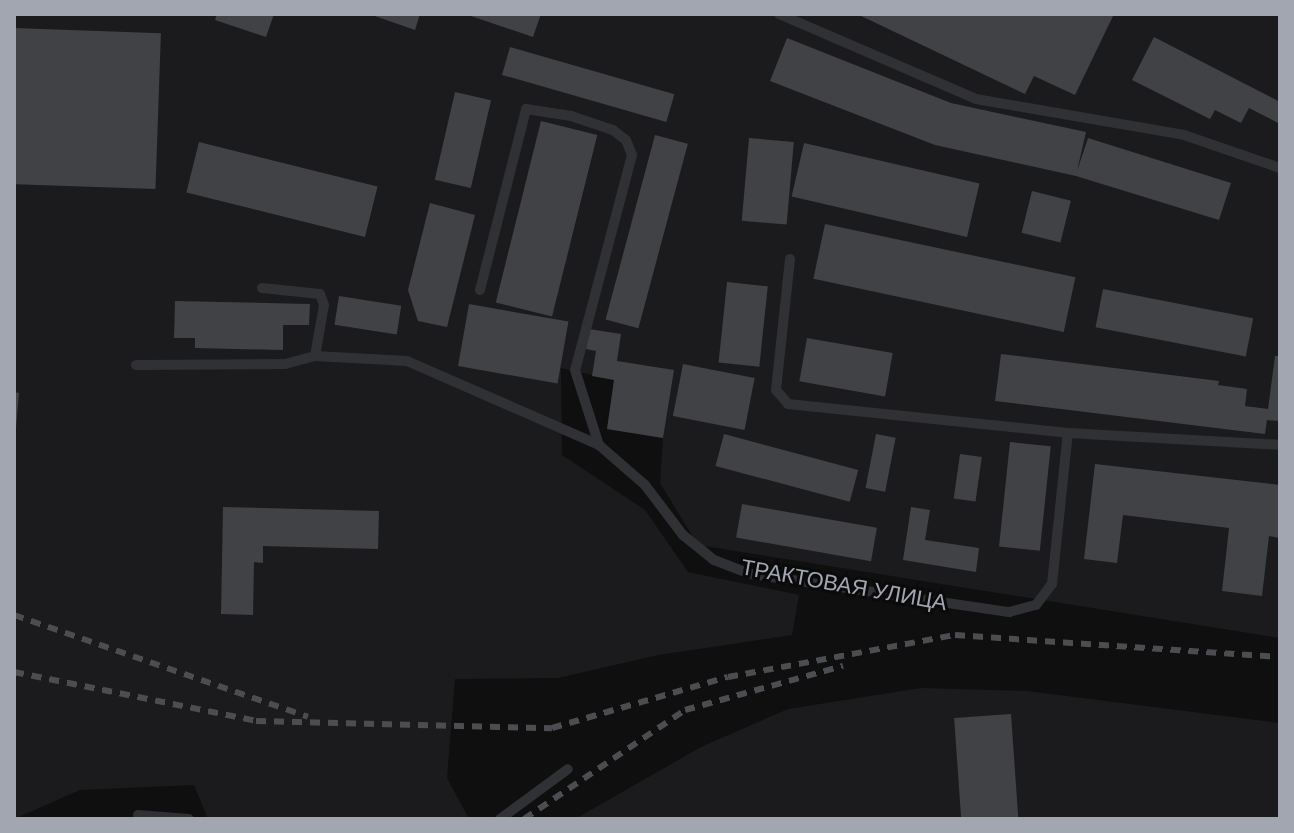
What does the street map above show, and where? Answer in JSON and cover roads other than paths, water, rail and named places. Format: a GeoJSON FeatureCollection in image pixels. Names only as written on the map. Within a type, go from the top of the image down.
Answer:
{"type":"FeatureCollection","features":[{"type":"Feature","properties":{"kind":"lane"},"geometry":{"type":"LineString","coordinates":[[779,14],[976,99],[1184,135],[1280,168]]}},
{"type":"Feature","properties":{"kind":"lane"},"geometry":{"type":"LineString","coordinates":[[480,290],[526,109],[571,116],[613,130],[626,140],[632,155],[575,370],[599,445]]}},
{"type":"Feature","properties":{"kind":"lane"},"geometry":{"type":"LineString","coordinates":[[790,259],[776,390],[788,404],[1068,433],[1280,445]]}},
{"type":"Feature","properties":{"kind":"lane"},"geometry":{"type":"LineString","coordinates":[[262,288],[320,294],[324,305],[315,356]]}},
{"type":"Feature","properties":{"kind":"lane","name":"ТРАКТОВАЯ УЛИЦА"},"geometry":{"type":"LineString","coordinates":[[136,365],[285,364],[315,356],[407,361],[599,445],[645,485],[683,535],[714,560],[751,574],[1009,612],[1036,605],[1052,584],[1068,433]]}},
{"type":"Feature","properties":{"kind":"lane"},"geometry":{"type":"LineString","coordinates":[[500,819],[568,769]]}},
{"type":"Feature","properties":{"kind":"lane"},"geometry":{"type":"LineString","coordinates":[[138,815],[189,819]]}},
{"type":"Feature","properties":{"kind":"railway"},"geometry":{"type":"LineString","coordinates":[[14,615],[308,717]]}},
{"type":"Feature","properties":{"kind":"railway"},"geometry":{"type":"LineString","coordinates":[[14,672],[256,721],[552,728],[728,677],[955,635],[1280,657]]}},
{"type":"Feature","properties":{"kind":"railway"},"geometry":{"type":"LineString","coordinates":[[524,819],[685,710],[843,666]]}}]}
